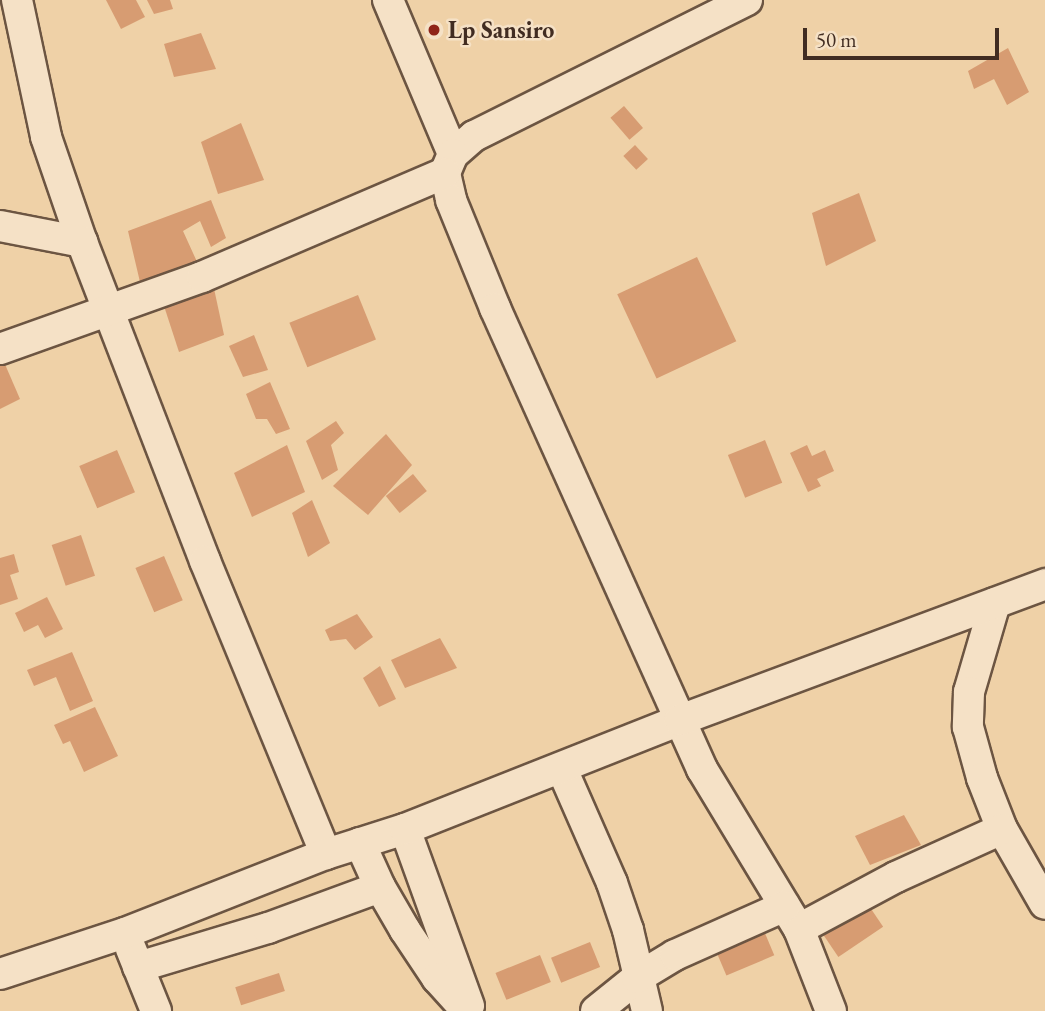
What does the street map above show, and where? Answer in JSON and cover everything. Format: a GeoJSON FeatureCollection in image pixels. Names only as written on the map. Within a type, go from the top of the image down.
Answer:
{"type":"FeatureCollection","features":[{"type":"Feature","properties":{"kind":"street"},"geometry":{"type":"LineString","coordinates":[[17,0],[46,136],[82,242],[205,561],[326,854]]}},
{"type":"Feature","properties":{"kind":"street"},"geometry":{"type":"LineString","coordinates":[[388,0],[449,164],[451,200],[495,308],[702,769],[792,918],[831,1011]]}},
{"type":"Feature","properties":{"kind":"street"},"geometry":{"type":"LineString","coordinates":[[0,349],[202,278],[449,164],[474,136],[747,0]]}},
{"type":"Feature","properties":{"kind":"street"},"geometry":{"type":"LineString","coordinates":[[0,226],[82,242]]}},
{"type":"Feature","properties":{"kind":"street"},"geometry":{"type":"LineString","coordinates":[[0,974],[124,933],[326,854],[405,829],[680,720],[1045,584]]}},
{"type":"Feature","properties":{"kind":"street"},"geometry":{"type":"LineString","coordinates":[[995,603],[969,692],[968,727],[982,778],[1002,829],[1045,904]]}},
{"type":"Feature","properties":{"kind":"street"},"geometry":{"type":"LineString","coordinates":[[562,769],[612,883],[628,930],[637,978],[647,1011]]}},
{"type":"Feature","properties":{"kind":"street"},"geometry":{"type":"LineString","coordinates":[[405,829],[469,1011]]}},
{"type":"Feature","properties":{"kind":"street"},"geometry":{"type":"LineString","coordinates":[[596,1011],[637,978],[675,955],[792,918],[896,877],[1002,829]]}},
{"type":"Feature","properties":{"kind":"street"},"geometry":{"type":"LineString","coordinates":[[360,843],[380,887],[437,978],[469,1011]]}},
{"type":"Feature","properties":{"kind":"street"},"geometry":{"type":"LineString","coordinates":[[138,967],[268,928],[380,887]]}},
{"type":"Feature","properties":{"kind":"street"},"geometry":{"type":"LineString","coordinates":[[124,933],[156,1011]]}},
{"type":"Feature","properties":{"kind":"building"},"geometry":{"type":"Polygon","coordinates":[[[106,0],[136,0],[145,17],[121,29],[106,0]]]}},
{"type":"Feature","properties":{"kind":"building"},"geometry":{"type":"Polygon","coordinates":[[[147,0],[170,0],[173,9],[154,14],[147,0]]]}},
{"type":"Feature","properties":{"kind":"building"},"geometry":{"type":"Polygon","coordinates":[[[201,33],[216,69],[174,77],[164,44],[201,33]]]}},
{"type":"Feature","properties":{"kind":"building"},"geometry":{"type":"Polygon","coordinates":[[[1008,48],[1029,92],[1007,105],[994,79],[974,89],[968,71],[1008,48]]]}},
{"type":"Feature","properties":{"kind":"building"},"geometry":{"type":"Polygon","coordinates":[[[624,106],[643,128],[629,140],[610,118],[624,106]]]}},
{"type":"Feature","properties":{"kind":"building"},"geometry":{"type":"Polygon","coordinates":[[[241,123],[264,180],[218,194],[201,142],[241,123]]]}},
{"type":"Feature","properties":{"kind":"building"},"geometry":{"type":"Polygon","coordinates":[[[635,145],[648,159],[636,170],[623,156],[635,145]]]}},
{"type":"Feature","properties":{"kind":"building"},"geometry":{"type":"Polygon","coordinates":[[[859,193],[876,241],[826,266],[812,213],[859,193]]]}},
{"type":"Feature","properties":{"kind":"building"},"geometry":{"type":"Polygon","coordinates":[[[211,200],[226,238],[211,247],[200,221],[183,231],[198,264],[140,282],[128,231],[211,200]]]}},
{"type":"Feature","properties":{"kind":"building"},"geometry":{"type":"Polygon","coordinates":[[[697,257],[736,341],[657,378],[617,294],[697,257]]]}},
{"type":"Feature","properties":{"kind":"building"},"geometry":{"type":"Polygon","coordinates":[[[213,284],[224,335],[179,352],[164,306],[213,284]]]}},
{"type":"Feature","properties":{"kind":"building"},"geometry":{"type":"Polygon","coordinates":[[[358,295],[376,340],[307,367],[289,323],[358,295]]]}},
{"type":"Feature","properties":{"kind":"building"},"geometry":{"type":"Polygon","coordinates":[[[254,335],[268,370],[243,377],[229,346],[254,335]]]}},
{"type":"Feature","properties":{"kind":"building"},"geometry":{"type":"Polygon","coordinates":[[[4,362],[20,399],[0,409],[0,364],[4,362]]]}},
{"type":"Feature","properties":{"kind":"building"},"geometry":{"type":"Polygon","coordinates":[[[270,382],[290,429],[276,434],[267,419],[256,419],[246,394],[270,382]]]}},
{"type":"Feature","properties":{"kind":"building"},"geometry":{"type":"Polygon","coordinates":[[[336,421],[344,433],[331,445],[338,470],[322,480],[306,441],[336,421]]]}},
{"type":"Feature","properties":{"kind":"building"},"geometry":{"type":"Polygon","coordinates":[[[386,434],[412,465],[368,515],[333,486],[386,434]]]}},
{"type":"Feature","properties":{"kind":"building"},"geometry":{"type":"Polygon","coordinates":[[[765,440],[782,483],[745,498],[728,455],[765,440]]]}},
{"type":"Feature","properties":{"kind":"building"},"geometry":{"type":"Polygon","coordinates":[[[287,445],[305,492],[252,517],[234,473],[287,445]]]}},
{"type":"Feature","properties":{"kind":"building"},"geometry":{"type":"Polygon","coordinates":[[[807,445],[812,456],[825,450],[834,471],[817,479],[821,486],[808,492],[790,453],[807,445]]]}},
{"type":"Feature","properties":{"kind":"building"},"geometry":{"type":"Polygon","coordinates":[[[117,450],[135,492],[97,508],[79,466],[117,450]]]}},
{"type":"Feature","properties":{"kind":"building"},"geometry":{"type":"Polygon","coordinates":[[[413,474],[427,491],[400,513],[386,496],[413,474]]]}},
{"type":"Feature","properties":{"kind":"building"},"geometry":{"type":"Polygon","coordinates":[[[312,500],[330,543],[308,557],[292,513],[312,500]]]}},
{"type":"Feature","properties":{"kind":"building"},"geometry":{"type":"Polygon","coordinates":[[[81,535],[95,576],[66,586],[52,545],[81,535]]]}},
{"type":"Feature","properties":{"kind":"building"},"geometry":{"type":"Polygon","coordinates":[[[14,554],[19,572],[10,575],[18,599],[0,605],[0,558],[14,554]]]}},
{"type":"Feature","properties":{"kind":"building"},"geometry":{"type":"Polygon","coordinates":[[[164,556],[183,600],[154,612],[135,568],[164,556]]]}},
{"type":"Feature","properties":{"kind":"building"},"geometry":{"type":"Polygon","coordinates":[[[47,597],[63,629],[45,638],[38,625],[24,632],[15,613],[47,597]]]}},
{"type":"Feature","properties":{"kind":"building"},"geometry":{"type":"Polygon","coordinates":[[[357,614],[373,637],[355,650],[346,639],[330,641],[325,630],[357,614]]]}},
{"type":"Feature","properties":{"kind":"building"},"geometry":{"type":"Polygon","coordinates":[[[440,638],[457,668],[405,688],[391,660],[440,638]]]}},
{"type":"Feature","properties":{"kind":"building"},"geometry":{"type":"Polygon","coordinates":[[[72,652],[93,701],[70,711],[56,677],[34,686],[27,670],[72,652]]]}},
{"type":"Feature","properties":{"kind":"building"},"geometry":{"type":"Polygon","coordinates":[[[380,666],[396,699],[379,707],[363,678],[380,666]]]}},
{"type":"Feature","properties":{"kind":"building"},"geometry":{"type":"Polygon","coordinates":[[[95,707],[118,756],[84,772],[70,741],[63,744],[54,725],[95,707]]]}},
{"type":"Feature","properties":{"kind":"building"},"geometry":{"type":"Polygon","coordinates":[[[904,815],[921,845],[870,865],[855,836],[904,815]]]}},
{"type":"Feature","properties":{"kind":"building"},"geometry":{"type":"Polygon","coordinates":[[[863,897],[883,927],[838,957],[818,927],[863,897]]]}},
{"type":"Feature","properties":{"kind":"building"},"geometry":{"type":"Polygon","coordinates":[[[761,924],[774,955],[726,976],[713,944],[761,924]]]}},
{"type":"Feature","properties":{"kind":"building"},"geometry":{"type":"Polygon","coordinates":[[[590,942],[600,967],[561,983],[551,958],[590,942]]]}},
{"type":"Feature","properties":{"kind":"building"},"geometry":{"type":"Polygon","coordinates":[[[540,955],[551,982],[506,1000],[495,973],[540,955]]]}},
{"type":"Feature","properties":{"kind":"building"},"geometry":{"type":"Polygon","coordinates":[[[279,973],[285,991],[241,1005],[235,987],[279,973]]]}},
{"type":"Feature","properties":{"kind":"place","name":"Lp Sansiro"},"geometry":{"type":"Point","coordinates":[434,30]}}]}
